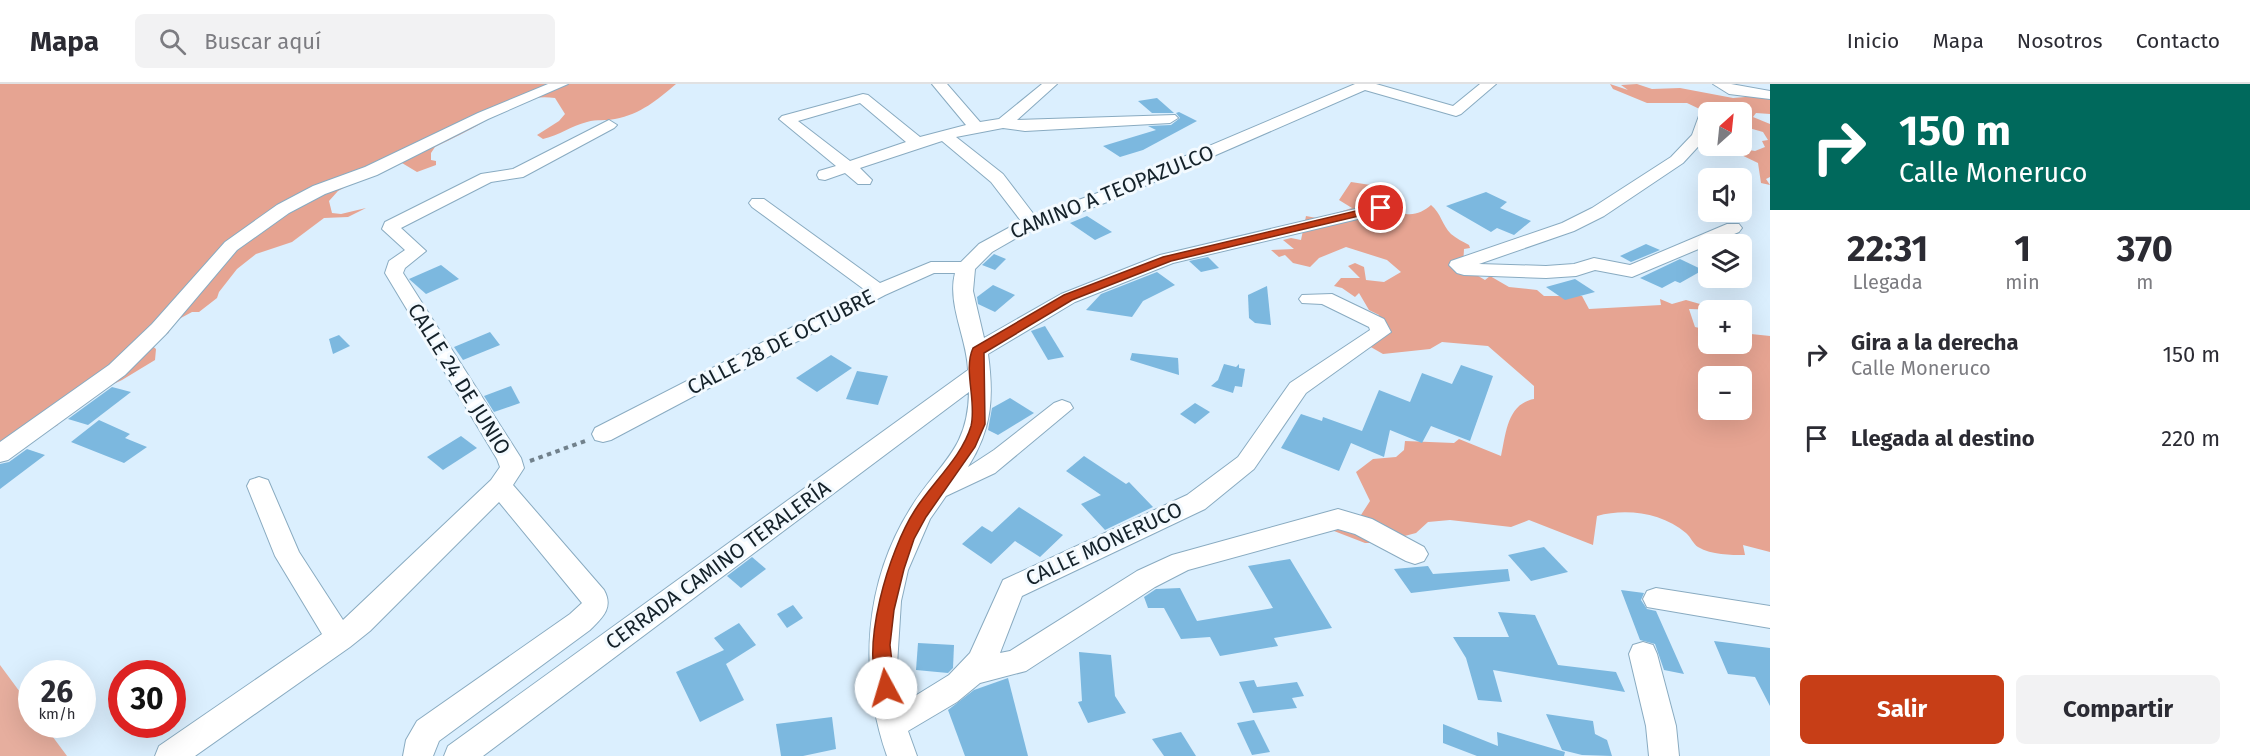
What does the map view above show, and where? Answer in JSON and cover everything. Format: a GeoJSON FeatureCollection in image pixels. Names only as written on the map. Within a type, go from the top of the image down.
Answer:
{"type":"FeatureCollection","features":[{"type":"Feature","properties":{"kind":"street"},"geometry":{"type":"LineString","coordinates":[[0,454],[117,370],[159,329],[231,246],[283,209],[319,190],[371,171],[483,116],[561,84]]}},
{"type":"Feature","properties":{"kind":"street"},"geometry":{"type":"LineString","coordinates":[[939,84],[976,127]]}},
{"type":"Feature","properties":{"kind":"street"},"geometry":{"type":"LineString","coordinates":[[1003,123],[1050,84]]}},
{"type":"Feature","properties":{"kind":"street"},"geometry":{"type":"LineString","coordinates":[[1365,84],[1456,111],[1489,84]]}},
{"type":"Feature","properties":{"kind":"street","name":"CAMINO A TEOPAZULCO"},"geometry":{"type":"LineString","coordinates":[[965,268],[996,241],[1032,223],[1130,187],[1257,131],[1309,112],[1365,84]]}},
{"type":"Feature","properties":{"kind":"street"},"geometry":{"type":"LineString","coordinates":[[1720,84],[1734,92],[1770,95]]}},
{"type":"Feature","properties":{"kind":"street"},"geometry":{"type":"LineString","coordinates":[[1718,102],[1734,92]]}},
{"type":"Feature","properties":{"kind":"street"},"geometry":{"type":"LineString","coordinates":[[864,180],[787,121],[793,116],[863,98],[915,142]]}},
{"type":"Feature","properties":{"kind":"street"},"geometry":{"type":"LineString","coordinates":[[825,175],[850,168],[915,142],[976,127],[1003,123],[1025,126],[1170,118]]}},
{"type":"Feature","properties":{"kind":"street","name":"CALLE 24 DE JUNIO"},"geometry":{"type":"LineString","coordinates":[[418,756],[421,740],[428,731],[580,622],[595,607],[595,598],[506,477],[509,458],[394,273],[396,265],[417,251],[391,229],[391,225],[487,178],[517,173],[609,125]]}},
{"type":"Feature","properties":{"kind":"street"},"geometry":{"type":"LineString","coordinates":[[944,135],[997,178],[1032,223]]}},
{"type":"Feature","properties":{"kind":"street"},"geometry":{"type":"LineString","coordinates":[[1698,138],[1677,160],[1598,212],[1568,227],[1458,265],[1464,269],[1510,273],[1570,271],[1594,264],[1632,271],[1733,228]]}},
{"type":"Feature","properties":{"kind":"street"},"geometry":{"type":"LineString","coordinates":[[758,202],[878,291]]}},
{"type":"Feature","properties":{"kind":"street"},"geometry":{"type":"LineString","coordinates":[[978,362],[1068,298],[1167,259],[1381,208]]}},
{"type":"Feature","properties":{"kind":"street","name":"CALLE 28 DE OCTUBRE"},"geometry":{"type":"LineString","coordinates":[[603,434],[878,291],[927,269],[944,266],[965,268]]}},
{"type":"Feature","properties":{"kind":"street"},"geometry":{"type":"LineString","coordinates":[[897,742],[882,645],[886,610],[906,539],[936,490],[970,444],[978,424],[978,362],[966,304],[963,276],[965,268]]}},
{"type":"Feature","properties":{"kind":"street","name":"CALLE MONERUCO"},"geometry":{"type":"LineString","coordinates":[[897,742],[971,672],[988,649],[1012,588],[1135,528],[1196,502],[1221,485],[1246,463],[1298,388],[1381,332],[1377,323],[1325,298],[1309,299]]}},
{"type":"Feature","properties":{"kind":"street","name":"CERRADA CAMINO TERALERÍA"},"geometry":{"type":"LineString","coordinates":[[459,756],[978,362]]}},
{"type":"Feature","properties":{"kind":"street"},"geometry":{"type":"LineString","coordinates":[[936,490],[957,485],[976,475],[1062,408]]}},
{"type":"Feature","properties":{"kind":"street"},"geometry":{"type":"LineString","coordinates":[[170,756],[340,639],[506,477]]}},
{"type":"Feature","properties":{"kind":"street"},"geometry":{"type":"LineString","coordinates":[[259,486],[288,556],[340,639]]}},
{"type":"Feature","properties":{"kind":"street"},"geometry":{"type":"LineString","coordinates":[[971,672],[1016,662],[1146,579],[1181,562],[1338,519],[1363,526],[1415,554]]}},
{"type":"Feature","properties":{"kind":"street"},"geometry":{"type":"LineString","coordinates":[[1656,599],[1770,617]]}},
{"type":"Feature","properties":{"kind":"street"},"geometry":{"type":"LineString","coordinates":[[1643,654],[1661,726],[1664,756]]}},
{"type":"Feature","properties":{"kind":"path"},"geometry":{"type":"LineString","coordinates":[[506,477],[603,434]]}},
{"type":"Feature","properties":{"kind":"shaded area"},"geometry":{"type":"Polygon","coordinates":[[[0,84],[676,84],[655,101],[633,114],[615,119],[587,122],[543,139],[537,135],[559,121],[565,114],[555,98],[527,100],[435,147],[431,153],[431,160],[436,161],[436,165],[417,172],[397,160],[338,191],[329,201],[332,213],[341,214],[366,208],[348,217],[324,218],[292,242],[256,254],[237,269],[217,298],[199,312],[192,312],[164,327],[169,333],[154,337],[150,344],[156,349],[155,360],[122,380],[59,410],[58,425],[0,455],[0,84]]]}},
{"type":"Feature","properties":{"kind":"shaded area"},"geometry":{"type":"Polygon","coordinates":[[[1610,84],[1628,90],[1621,85],[1637,84],[1652,89],[1680,88],[1733,98],[1770,95],[1770,114],[1756,113],[1753,117],[1770,124],[1770,177],[1766,179],[1770,185],[1761,183],[1758,163],[1743,156],[1752,156],[1752,150],[1765,147],[1762,141],[1768,140],[1763,132],[1752,129],[1752,102],[1698,102],[1698,108],[1687,103],[1647,103],[1613,89],[1610,84]]]}},
{"type":"Feature","properties":{"kind":"shaded area"},"geometry":{"type":"Polygon","coordinates":[[[1351,182],[1377,186],[1394,193],[1386,195],[1395,208],[1404,213],[1418,213],[1431,205],[1451,234],[1469,245],[1470,248],[1464,249],[1463,267],[1485,280],[1490,276],[1509,287],[1537,290],[1544,296],[1582,296],[1589,309],[1661,305],[1660,299],[1672,304],[1686,300],[1698,303],[1698,309],[1689,309],[1695,327],[1698,328],[1698,354],[1752,354],[1752,334],[1770,336],[1770,552],[1743,545],[1745,555],[1709,552],[1698,547],[1677,526],[1666,521],[1644,514],[1620,512],[1597,516],[1593,545],[1529,520],[1511,527],[1450,520],[1428,522],[1416,533],[1378,543],[1365,543],[1334,531],[1332,514],[1361,515],[1370,501],[1356,472],[1373,459],[1396,457],[1404,450],[1405,441],[1454,443],[1459,439],[1501,456],[1513,413],[1525,402],[1534,399],[1534,386],[1488,346],[1442,342],[1430,349],[1383,354],[1369,346],[1379,315],[1369,310],[1359,293],[1355,297],[1342,288],[1334,286],[1341,278],[1360,278],[1348,266],[1355,263],[1364,267],[1366,280],[1384,282],[1401,272],[1387,260],[1346,247],[1319,258],[1310,267],[1293,263],[1285,255],[1279,257],[1271,250],[1294,249],[1283,240],[1291,238],[1301,240],[1306,216],[1327,220],[1333,214],[1352,208],[1339,200],[1351,182]]]}},
{"type":"Feature","properties":{"kind":"shaded area"},"geometry":{"type":"Polygon","coordinates":[[[0,665],[18,689],[18,738],[54,738],[67,756],[0,756],[0,665]]]}},
{"type":"Feature","properties":{"kind":"building"},"geometry":{"type":"Polygon","coordinates":[[[1157,98],[1174,113],[1152,113],[1138,101],[1157,98]]]}},
{"type":"Feature","properties":{"kind":"building"},"geometry":{"type":"Polygon","coordinates":[[[1179,112],[1197,121],[1143,150],[1120,157],[1103,146],[1156,130],[1148,126],[1171,125],[1180,118],[1176,113],[1179,112]]]}},
{"type":"Feature","properties":{"kind":"building"},"geometry":{"type":"Polygon","coordinates":[[[1486,192],[1507,202],[1500,208],[1531,221],[1514,235],[1497,228],[1491,232],[1446,206],[1486,192]]]}},
{"type":"Feature","properties":{"kind":"building"},"geometry":{"type":"Polygon","coordinates":[[[1087,216],[1112,232],[1095,240],[1070,223],[1087,216]]]}},
{"type":"Feature","properties":{"kind":"building"},"geometry":{"type":"Polygon","coordinates":[[[1646,244],[1660,250],[1631,262],[1620,256],[1646,244]]]}},
{"type":"Feature","properties":{"kind":"building"},"geometry":{"type":"Polygon","coordinates":[[[994,254],[1006,259],[995,270],[982,265],[994,254]]]}},
{"type":"Feature","properties":{"kind":"building"},"geometry":{"type":"Polygon","coordinates":[[[1208,257],[1219,268],[1201,272],[1189,261],[1208,257]]]}},
{"type":"Feature","properties":{"kind":"building"},"geometry":{"type":"Polygon","coordinates":[[[1680,259],[1698,268],[1698,273],[1680,283],[1675,281],[1662,288],[1640,278],[1680,259]]]}},
{"type":"Feature","properties":{"kind":"building"},"geometry":{"type":"Polygon","coordinates":[[[441,265],[459,279],[426,294],[409,279],[441,265]]]}},
{"type":"Feature","properties":{"kind":"building"},"geometry":{"type":"Polygon","coordinates":[[[1157,272],[1175,285],[1143,301],[1132,317],[1086,310],[1101,294],[1157,272]]]}},
{"type":"Feature","properties":{"kind":"building"},"geometry":{"type":"Polygon","coordinates":[[[1575,279],[1595,292],[1565,300],[1546,287],[1575,279]]]}},
{"type":"Feature","properties":{"kind":"building"},"geometry":{"type":"Polygon","coordinates":[[[993,285],[1015,295],[995,312],[978,304],[977,297],[993,285]]]}},
{"type":"Feature","properties":{"kind":"building"},"geometry":{"type":"Polygon","coordinates":[[[1267,286],[1271,325],[1255,323],[1249,318],[1248,295],[1267,286]]]}},
{"type":"Feature","properties":{"kind":"building"},"geometry":{"type":"Polygon","coordinates":[[[1045,326],[1064,357],[1048,360],[1031,331],[1045,326]]]}},
{"type":"Feature","properties":{"kind":"building"},"geometry":{"type":"Polygon","coordinates":[[[490,332],[500,345],[463,360],[454,347],[490,332]]]}},
{"type":"Feature","properties":{"kind":"building"},"geometry":{"type":"Polygon","coordinates":[[[339,335],[350,346],[333,354],[329,339],[339,335]]]}},
{"type":"Feature","properties":{"kind":"building"},"geometry":{"type":"Polygon","coordinates":[[[1132,353],[1178,358],[1179,375],[1130,360],[1132,353]]]}},
{"type":"Feature","properties":{"kind":"building"},"geometry":{"type":"Polygon","coordinates":[[[831,355],[852,368],[817,392],[796,378],[831,355]]]}},
{"type":"Feature","properties":{"kind":"building"},"geometry":{"type":"Polygon","coordinates":[[[1224,364],[1236,367],[1239,364],[1239,368],[1245,369],[1242,387],[1235,386],[1233,393],[1211,386],[1218,380],[1224,364]]]}},
{"type":"Feature","properties":{"kind":"building"},"geometry":{"type":"Polygon","coordinates":[[[1461,365],[1493,376],[1470,441],[1431,426],[1422,443],[1390,430],[1384,457],[1351,443],[1339,471],[1281,448],[1301,414],[1322,421],[1323,417],[1362,431],[1379,390],[1410,402],[1422,373],[1452,384],[1461,365]]]}},
{"type":"Feature","properties":{"kind":"building"},"geometry":{"type":"Polygon","coordinates":[[[857,371],[888,376],[878,405],[846,399],[857,371]]]}},
{"type":"Feature","properties":{"kind":"building"},"geometry":{"type":"Polygon","coordinates":[[[511,386],[520,403],[494,412],[484,396],[511,386]]]}},
{"type":"Feature","properties":{"kind":"building"},"geometry":{"type":"Polygon","coordinates":[[[112,387],[131,392],[88,425],[68,419],[112,387]]]}},
{"type":"Feature","properties":{"kind":"building"},"geometry":{"type":"Polygon","coordinates":[[[1010,398],[1034,413],[998,435],[988,430],[992,408],[1010,398]]]}},
{"type":"Feature","properties":{"kind":"building"},"geometry":{"type":"Polygon","coordinates":[[[1195,403],[1210,412],[1195,424],[1180,414],[1195,403]]]}},
{"type":"Feature","properties":{"kind":"building"},"geometry":{"type":"Polygon","coordinates":[[[99,420],[130,434],[125,438],[147,447],[124,463],[71,442],[99,420]]]}},
{"type":"Feature","properties":{"kind":"building"},"geometry":{"type":"Polygon","coordinates":[[[461,436],[477,448],[443,470],[427,457],[461,436]]]}},
{"type":"Feature","properties":{"kind":"building"},"geometry":{"type":"Polygon","coordinates":[[[27,449],[45,455],[0,489],[0,464],[9,462],[27,449]]]}},
{"type":"Feature","properties":{"kind":"building"},"geometry":{"type":"Polygon","coordinates":[[[1084,456],[1126,484],[1129,482],[1153,507],[1105,530],[1081,504],[1101,495],[1066,471],[1084,456]]]}},
{"type":"Feature","properties":{"kind":"building"},"geometry":{"type":"Polygon","coordinates":[[[1019,507],[1063,535],[1040,557],[1015,541],[991,564],[962,544],[982,526],[992,532],[1019,507]]]}},
{"type":"Feature","properties":{"kind":"building"},"geometry":{"type":"Polygon","coordinates":[[[1544,547],[1568,572],[1531,581],[1508,555],[1544,547]]]}},
{"type":"Feature","properties":{"kind":"building"},"geometry":{"type":"Polygon","coordinates":[[[752,557],[766,569],[741,588],[727,576],[752,557]]]}},
{"type":"Feature","properties":{"kind":"building"},"geometry":{"type":"Polygon","coordinates":[[[1290,559],[1332,628],[1274,638],[1278,646],[1220,656],[1210,637],[1181,639],[1164,608],[1148,608],[1144,597],[1156,589],[1180,588],[1197,621],[1273,608],[1248,566],[1290,559]]]}},
{"type":"Feature","properties":{"kind":"building"},"geometry":{"type":"Polygon","coordinates":[[[1428,566],[1433,574],[1508,569],[1510,581],[1411,593],[1394,569],[1428,566]]]}},
{"type":"Feature","properties":{"kind":"building"},"geometry":{"type":"Polygon","coordinates":[[[1621,590],[1644,593],[1641,600],[1647,609],[1656,611],[1684,674],[1664,670],[1655,644],[1640,640],[1621,590]]]}},
{"type":"Feature","properties":{"kind":"building"},"geometry":{"type":"Polygon","coordinates":[[[793,605],[803,618],[787,628],[777,614],[793,605]]]}},
{"type":"Feature","properties":{"kind":"building"},"geometry":{"type":"Polygon","coordinates":[[[1498,612],[1535,615],[1558,665],[1616,672],[1625,692],[1493,670],[1502,702],[1478,700],[1466,658],[1453,637],[1509,637],[1498,612]]]}},
{"type":"Feature","properties":{"kind":"building"},"geometry":{"type":"Polygon","coordinates":[[[739,623],[756,645],[726,664],[744,700],[700,722],[676,672],[724,650],[714,638],[739,623]]]}},
{"type":"Feature","properties":{"kind":"building"},"geometry":{"type":"Polygon","coordinates":[[[1714,641],[1770,648],[1770,706],[1755,677],[1728,674],[1714,641]]]}},
{"type":"Feature","properties":{"kind":"building"},"geometry":{"type":"Polygon","coordinates":[[[918,643],[954,645],[953,668],[948,673],[916,670],[918,643]]]}},
{"type":"Feature","properties":{"kind":"building"},"geometry":{"type":"Polygon","coordinates":[[[1079,652],[1111,655],[1115,696],[1126,713],[1088,723],[1078,702],[1082,701],[1079,652]]]}},
{"type":"Feature","properties":{"kind":"building"},"geometry":{"type":"Polygon","coordinates":[[[1008,678],[1028,756],[965,756],[948,710],[974,690],[1008,678]]]}},
{"type":"Feature","properties":{"kind":"building"},"geometry":{"type":"Polygon","coordinates":[[[1254,680],[1257,687],[1297,682],[1304,696],[1292,698],[1297,708],[1253,713],[1239,682],[1254,680]]]}},
{"type":"Feature","properties":{"kind":"building"},"geometry":{"type":"Polygon","coordinates":[[[1546,714],[1593,721],[1595,734],[1607,740],[1612,756],[1582,755],[1562,750],[1546,714]]]}},
{"type":"Feature","properties":{"kind":"building"},"geometry":{"type":"Polygon","coordinates":[[[832,717],[836,749],[803,756],[781,756],[776,724],[832,717]]]}},
{"type":"Feature","properties":{"kind":"building"},"geometry":{"type":"Polygon","coordinates":[[[1254,720],[1270,752],[1252,755],[1237,723],[1254,720]]]}},
{"type":"Feature","properties":{"kind":"building"},"geometry":{"type":"Polygon","coordinates":[[[1443,724],[1498,746],[1497,732],[1565,752],[1564,756],[1477,756],[1443,743],[1443,724]]]}},
{"type":"Feature","properties":{"kind":"building"},"geometry":{"type":"Polygon","coordinates":[[[1181,732],[1196,756],[1164,756],[1152,739],[1181,732]]]}},
{"type":"Feature","properties":{"kind":"route"},"geometry":{"type":"LineString","coordinates":[[886,688],[882,645],[886,610],[896,569],[906,539],[936,490],[970,444],[978,424],[978,351],[1040,313],[1102,282],[1196,251],[1333,217],[1381,208]]}}]}
